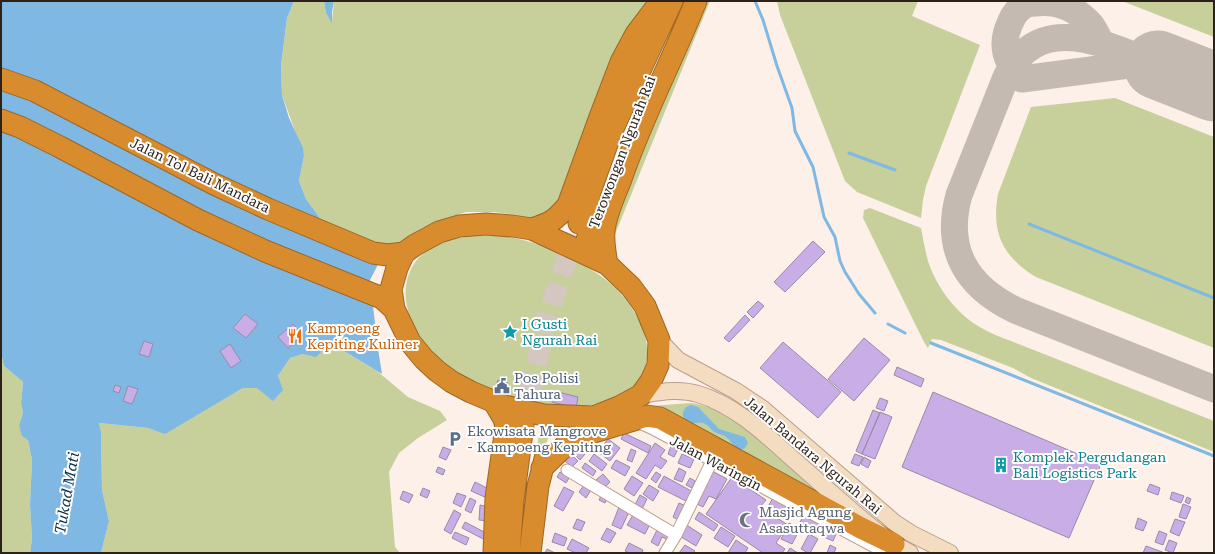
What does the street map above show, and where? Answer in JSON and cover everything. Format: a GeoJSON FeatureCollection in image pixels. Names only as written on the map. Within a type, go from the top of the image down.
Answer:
{"type":"FeatureCollection","features":[{"type":"Feature","properties":{"kind":"highway"},"geometry":{"type":"LineString","coordinates":[[532,229],[551,222],[568,206],[621,62],[636,34],[661,1]]}},
{"type":"Feature","properties":{"kind":"highway","name":"Terowongan Ngurah Rai"},"geometry":{"type":"LineString","coordinates":[[672,1],[611,133],[581,238],[647,84],[671,35],[692,1]]}},
{"type":"Feature","properties":{"kind":"highway"},"geometry":{"type":"LineString","coordinates":[[607,264],[604,247],[604,230],[607,216],[633,145],[682,36],[696,1]]}},
{"type":"Feature","properties":{"kind":"highway","name":"Jalan Tol Bali Mandara"},"geometry":{"type":"LineString","coordinates":[[1,79],[35,91],[214,184],[268,209],[373,253],[382,255],[391,278]]}},
{"type":"Feature","properties":{"kind":"highway","name":"Jalan Tol Bali Mandara"},"geometry":{"type":"LineString","coordinates":[[1,92],[30,103],[73,123],[209,194],[376,266],[391,278]]}},
{"type":"Feature","properties":{"kind":"highway","name":"Jalan Tol Bali Mandara"},"geometry":{"type":"LineString","coordinates":[[1,109],[24,117],[69,138],[204,210],[261,236],[391,278]]}},
{"type":"Feature","properties":{"kind":"highway"},"geometry":{"type":"LineString","coordinates":[[1,120],[20,127],[198,220],[265,251],[391,278]]}},
{"type":"Feature","properties":{"kind":"highway"},"geometry":{"type":"LineString","coordinates":[[391,278],[415,245],[433,235],[459,226],[486,224],[512,226],[532,229],[607,264],[631,287],[645,306],[659,340],[658,365],[651,381],[641,394],[619,407],[594,417],[554,440],[546,455],[538,486],[530,553]]}},
{"type":"Feature","properties":{"kind":"highway"},"geometry":{"type":"LineString","coordinates":[[391,278],[410,342],[428,363],[452,382],[470,392],[504,406],[544,415],[594,417]]}},
{"type":"Feature","properties":{"kind":"highway"},"geometry":{"type":"LineString","coordinates":[[494,402],[504,419],[506,427],[496,498],[494,553]]}},
{"type":"Feature","properties":{"kind":"highway"},"geometry":{"type":"LineString","coordinates":[[542,468],[569,442],[630,420],[647,416],[660,418],[858,533],[897,550]]}},
{"type":"Feature","properties":{"kind":"highway"},"geometry":{"type":"LineString","coordinates":[[509,553],[512,500],[529,427],[521,553]]}},
{"type":"Feature","properties":{"kind":"main road","name":"Jalan Bandara Ngurah Rai"},"geometry":{"type":"LineString","coordinates":[[659,340],[678,360],[736,391],[763,409],[895,523],[912,534],[950,553]]}},
{"type":"Feature","properties":{"kind":"main road","name":"Jalan Bandara Ngurah Rai"},"geometry":{"type":"LineString","coordinates":[[641,394],[680,391],[697,394],[715,400],[761,431],[897,550]]}},
{"type":"Feature","properties":{"kind":"street","name":"Jalan Waringin"},"geometry":{"type":"LineString","coordinates":[[630,420],[651,428],[712,461],[858,533]]}},
{"type":"Feature","properties":{"kind":"street"},"geometry":{"type":"LineString","coordinates":[[665,553],[676,535],[712,461]]}},
{"type":"Feature","properties":{"kind":"street"},"geometry":{"type":"LineString","coordinates":[[567,470],[676,535]]}},
{"type":"Feature","properties":{"kind":"green space"},"geometry":{"type":"Polygon","coordinates":[[[294,1],[324,1],[326,13],[332,22],[334,1],[650,1],[558,202],[545,216],[530,219],[511,214],[494,212],[467,212],[449,217],[422,228],[405,241],[385,251],[322,221],[306,199],[299,181],[304,156],[282,95],[281,65],[287,18],[294,1]]]}},
{"type":"Feature","properties":{"kind":"green space"},"geometry":{"type":"Polygon","coordinates":[[[705,1],[710,1],[611,244],[613,221],[705,1]]]}},
{"type":"Feature","properties":{"kind":"green space"},"geometry":{"type":"Polygon","coordinates":[[[777,1],[918,1],[912,16],[980,45],[926,186],[921,218],[857,192],[845,181],[780,15],[777,1]]]}},
{"type":"Feature","properties":{"kind":"green space"},"geometry":{"type":"Polygon","coordinates":[[[1122,1],[1214,1],[1214,37],[1122,1]]]}},
{"type":"Feature","properties":{"kind":"green space"},"geometry":{"type":"Polygon","coordinates":[[[1115,98],[1214,137],[1214,348],[1036,277],[1015,261],[1002,243],[996,221],[998,194],[1031,107],[1115,98]]]}},
{"type":"Feature","properties":{"kind":"green space"},"geometry":{"type":"Polygon","coordinates":[[[870,208],[921,228],[928,261],[936,280],[947,298],[970,320],[998,336],[1214,421],[1214,452],[1031,378],[1013,368],[941,340],[932,339],[928,348],[863,218],[864,210],[870,208]]]}},
{"type":"Feature","properties":{"kind":"green space"},"geometry":{"type":"Polygon","coordinates":[[[469,236],[503,236],[535,243],[562,254],[589,268],[611,284],[629,304],[637,316],[643,328],[646,341],[647,355],[645,368],[639,380],[633,387],[616,398],[606,402],[585,406],[565,407],[538,404],[512,398],[478,385],[468,380],[436,355],[425,343],[413,323],[408,310],[406,284],[410,271],[417,260],[427,251],[440,243],[469,236]]]}},
{"type":"Feature","properties":{"kind":"green space"},"geometry":{"type":"Polygon","coordinates":[[[326,347],[339,348],[377,371],[408,397],[440,411],[447,420],[418,438],[399,453],[389,472],[395,547],[400,553],[101,553],[109,521],[102,490],[101,432],[99,423],[148,428],[165,433],[243,388],[257,388],[278,376],[290,358],[326,347]]]}},
{"type":"Feature","properties":{"kind":"green space"},"geometry":{"type":"Polygon","coordinates":[[[1,353],[4,366],[23,382],[21,403],[23,413],[19,425],[28,440],[32,460],[30,505],[32,539],[30,553],[1,553],[1,353]]]}},
{"type":"Feature","properties":{"kind":"green space"},"geometry":{"type":"Polygon","coordinates":[[[691,403],[719,411],[744,427],[768,446],[850,518],[651,406],[691,403]]]}},
{"type":"Feature","properties":{"kind":"green space"},"geometry":{"type":"Polygon","coordinates":[[[540,423],[558,427],[551,434],[540,423]]]}},
{"type":"Feature","properties":{"kind":"green space"},"geometry":{"type":"Polygon","coordinates":[[[540,428],[549,437],[533,471],[540,428]]]}},
{"type":"Feature","properties":{"kind":"water","name":"Tukad Mati"},"geometry":{"type":"Polygon","coordinates":[[[1,1],[294,1],[287,18],[281,65],[282,95],[289,118],[303,148],[304,156],[299,181],[306,199],[322,221],[385,251],[370,280],[382,374],[339,348],[326,347],[316,357],[303,354],[290,358],[278,376],[283,390],[273,401],[257,388],[243,388],[165,434],[148,428],[99,423],[101,432],[102,490],[109,521],[101,553],[30,553],[32,539],[30,505],[32,460],[28,440],[22,436],[19,425],[23,413],[21,403],[23,382],[4,366],[1,353],[1,1]]]}},
{"type":"Feature","properties":{"kind":"water"},"geometry":{"type":"Polygon","coordinates":[[[324,1],[334,1],[332,23],[326,13],[324,1]]]}},
{"type":"Feature","properties":{"kind":"water"},"geometry":{"type":"Polygon","coordinates":[[[691,405],[698,407],[719,429],[745,437],[748,443],[745,448],[737,448],[725,436],[714,432],[703,423],[690,423],[685,421],[683,416],[684,411],[686,407],[691,405]]]}},
{"type":"Feature","properties":{"kind":"building"},"geometry":{"type":"Polygon","coordinates":[[[813,241],[825,252],[785,292],[774,282],[813,241]]]}},
{"type":"Feature","properties":{"kind":"building"},"geometry":{"type":"Polygon","coordinates":[[[758,301],[764,306],[753,318],[747,312],[758,301]]]}},
{"type":"Feature","properties":{"kind":"building"},"geometry":{"type":"Polygon","coordinates":[[[245,314],[258,324],[246,338],[233,328],[245,314]]]}},
{"type":"Feature","properties":{"kind":"building"},"geometry":{"type":"Polygon","coordinates":[[[745,315],[750,320],[729,342],[724,338],[745,315]]]}},
{"type":"Feature","properties":{"kind":"building"},"geometry":{"type":"Polygon","coordinates":[[[293,324],[303,335],[288,348],[278,337],[293,324]]]}},
{"type":"Feature","properties":{"kind":"building"},"geometry":{"type":"Polygon","coordinates":[[[864,338],[890,360],[854,401],[828,379],[864,338]]]}},
{"type":"Feature","properties":{"kind":"building"},"geometry":{"type":"Polygon","coordinates":[[[144,341],[153,344],[149,357],[139,354],[144,341]]]}},
{"type":"Feature","properties":{"kind":"building"},"geometry":{"type":"Polygon","coordinates":[[[783,342],[841,392],[818,418],[760,368],[783,342]]]}},
{"type":"Feature","properties":{"kind":"building"},"geometry":{"type":"Polygon","coordinates":[[[230,344],[241,361],[231,368],[220,351],[230,344]]]}},
{"type":"Feature","properties":{"kind":"building"},"geometry":{"type":"Polygon","coordinates":[[[897,367],[924,379],[921,387],[894,375],[897,367]]]}},
{"type":"Feature","properties":{"kind":"building","name":"Pos Polisi Tahura"},"geometry":{"type":"Polygon","coordinates":[[[498,380],[508,383],[505,392],[495,389],[498,380]]]}},
{"type":"Feature","properties":{"kind":"building"},"geometry":{"type":"Polygon","coordinates":[[[115,385],[121,387],[119,393],[113,391],[115,385]]]}},
{"type":"Feature","properties":{"kind":"building"},"geometry":{"type":"Polygon","coordinates":[[[128,386],[138,389],[132,404],[123,401],[128,386]]]}},
{"type":"Feature","properties":{"kind":"building"},"geometry":{"type":"Polygon","coordinates":[[[554,391],[578,397],[576,408],[552,402],[554,391]]]}},
{"type":"Feature","properties":{"kind":"building","name":"Komplek Pergudangan Bali Logistics Park"},"geometry":{"type":"Polygon","coordinates":[[[933,392],[1101,464],[1069,538],[902,467],[933,392]]]}},
{"type":"Feature","properties":{"kind":"building"},"geometry":{"type":"Polygon","coordinates":[[[880,398],[888,401],[884,411],[876,408],[880,398]]]}},
{"type":"Feature","properties":{"kind":"building"},"geometry":{"type":"Polygon","coordinates":[[[873,410],[880,413],[862,454],[856,451],[873,410]]]}},
{"type":"Feature","properties":{"kind":"building"},"geometry":{"type":"Polygon","coordinates":[[[880,412],[892,417],[875,459],[862,454],[880,412]]]}},
{"type":"Feature","properties":{"kind":"building"},"geometry":{"type":"Polygon","coordinates":[[[624,433],[651,446],[648,453],[621,439],[624,433]]]}},
{"type":"Feature","properties":{"kind":"building"},"geometry":{"type":"Polygon","coordinates":[[[589,439],[597,448],[590,454],[582,445],[589,439]]]}},
{"type":"Feature","properties":{"kind":"building"},"geometry":{"type":"Polygon","coordinates":[[[608,439],[620,448],[610,461],[598,452],[608,439]]]}},
{"type":"Feature","properties":{"kind":"building"},"geometry":{"type":"Polygon","coordinates":[[[655,443],[665,450],[660,457],[667,461],[661,469],[655,465],[646,479],[636,473],[655,443]]]}},
{"type":"Feature","properties":{"kind":"building"},"geometry":{"type":"Polygon","coordinates":[[[574,444],[585,454],[580,460],[569,449],[574,444]]]}},
{"type":"Feature","properties":{"kind":"building"},"geometry":{"type":"Polygon","coordinates":[[[671,446],[678,449],[674,457],[668,454],[671,446]]]}},
{"type":"Feature","properties":{"kind":"building"},"geometry":{"type":"Polygon","coordinates":[[[443,447],[451,450],[446,460],[439,457],[443,447]]]}},
{"type":"Feature","properties":{"kind":"building"},"geometry":{"type":"Polygon","coordinates":[[[631,449],[636,451],[632,462],[627,460],[631,449]]]}},
{"type":"Feature","properties":{"kind":"building"},"geometry":{"type":"Polygon","coordinates":[[[570,453],[578,461],[572,467],[564,460],[570,453]]]}},
{"type":"Feature","properties":{"kind":"building"},"geometry":{"type":"Polygon","coordinates":[[[594,454],[607,464],[602,471],[589,461],[594,454]]]}},
{"type":"Feature","properties":{"kind":"building"},"geometry":{"type":"Polygon","coordinates":[[[682,454],[694,459],[690,468],[678,463],[682,454]]]}},
{"type":"Feature","properties":{"kind":"building"},"geometry":{"type":"Polygon","coordinates":[[[855,454],[863,457],[859,466],[851,463],[855,454]]]}},
{"type":"Feature","properties":{"kind":"building"},"geometry":{"type":"Polygon","coordinates":[[[864,457],[871,461],[868,468],[861,464],[864,457]]]}},
{"type":"Feature","properties":{"kind":"building"},"geometry":{"type":"Polygon","coordinates":[[[616,460],[630,467],[625,476],[611,468],[616,460]]]}},
{"type":"Feature","properties":{"kind":"building"},"geometry":{"type":"Polygon","coordinates":[[[585,463],[596,471],[593,476],[582,468],[585,463]]]}},
{"type":"Feature","properties":{"kind":"building"},"geometry":{"type":"Polygon","coordinates":[[[438,467],[445,470],[443,475],[436,472],[438,467]]]}},
{"type":"Feature","properties":{"kind":"building"},"geometry":{"type":"Polygon","coordinates":[[[679,468],[686,472],[682,482],[674,479],[679,468]]]}},
{"type":"Feature","properties":{"kind":"building"},"geometry":{"type":"Polygon","coordinates":[[[710,470],[727,479],[716,499],[709,496],[703,507],[693,502],[710,470]]]}},
{"type":"Feature","properties":{"kind":"building"},"geometry":{"type":"Polygon","coordinates":[[[560,472],[569,478],[566,483],[557,477],[560,472]]]}},
{"type":"Feature","properties":{"kind":"building"},"geometry":{"type":"Polygon","coordinates":[[[656,472],[661,475],[656,483],[651,479],[656,472]]]}},
{"type":"Feature","properties":{"kind":"building"},"geometry":{"type":"Polygon","coordinates":[[[603,474],[610,482],[604,488],[596,480],[603,474]]]}},
{"type":"Feature","properties":{"kind":"building"},"geometry":{"type":"Polygon","coordinates":[[[632,476],[643,483],[634,496],[624,489],[632,476]]]}},
{"type":"Feature","properties":{"kind":"building"},"geometry":{"type":"Polygon","coordinates":[[[664,476],[693,492],[688,502],[658,487],[664,476]]]}},
{"type":"Feature","properties":{"kind":"building","name":"Masjid Agung Asasuttaqwa"},"geometry":{"type":"Polygon","coordinates":[[[732,477],[766,500],[760,507],[788,525],[776,543],[785,549],[782,553],[763,553],[706,514],[732,477]]]}},
{"type":"Feature","properties":{"kind":"building"},"geometry":{"type":"Polygon","coordinates":[[[690,478],[695,481],[692,488],[686,485],[690,478]]]}},
{"type":"Feature","properties":{"kind":"building"},"geometry":{"type":"Polygon","coordinates":[[[475,482],[491,490],[487,498],[471,491],[475,482]]]}},
{"type":"Feature","properties":{"kind":"building"},"geometry":{"type":"Polygon","coordinates":[[[1150,484],[1160,488],[1158,495],[1147,491],[1150,484]]]}},
{"type":"Feature","properties":{"kind":"building"},"geometry":{"type":"Polygon","coordinates":[[[584,485],[591,490],[586,498],[579,492],[584,485]]]}},
{"type":"Feature","properties":{"kind":"building"},"geometry":{"type":"Polygon","coordinates":[[[649,485],[659,491],[653,501],[643,494],[649,485]]]}},
{"type":"Feature","properties":{"kind":"building"},"geometry":{"type":"Polygon","coordinates":[[[564,487],[574,492],[563,511],[554,506],[564,487]]]}},
{"type":"Feature","properties":{"kind":"building"},"geometry":{"type":"Polygon","coordinates":[[[423,488],[430,491],[427,498],[420,495],[423,488]]]}},
{"type":"Feature","properties":{"kind":"building"},"geometry":{"type":"Polygon","coordinates":[[[403,491],[413,495],[409,503],[400,499],[403,491]]]}},
{"type":"Feature","properties":{"kind":"building"},"geometry":{"type":"Polygon","coordinates":[[[1172,492],[1184,496],[1181,503],[1170,499],[1172,492]]]}},
{"type":"Feature","properties":{"kind":"building"},"geometry":{"type":"Polygon","coordinates":[[[457,493],[466,496],[461,507],[453,503],[457,493]]]}},
{"type":"Feature","properties":{"kind":"building"},"geometry":{"type":"Polygon","coordinates":[[[602,494],[608,496],[605,503],[599,500],[602,494]]]}},
{"type":"Feature","properties":{"kind":"building"},"geometry":{"type":"Polygon","coordinates":[[[640,495],[647,499],[642,509],[635,505],[640,495]]]}},
{"type":"Feature","properties":{"kind":"building"},"geometry":{"type":"Polygon","coordinates":[[[774,496],[793,506],[788,515],[769,505],[774,496]]]}},
{"type":"Feature","properties":{"kind":"building"},"geometry":{"type":"Polygon","coordinates":[[[1187,497],[1191,499],[1189,504],[1185,502],[1187,497]]]}},
{"type":"Feature","properties":{"kind":"building"},"geometry":{"type":"Polygon","coordinates":[[[470,498],[476,501],[471,513],[465,510],[470,498]]]}},
{"type":"Feature","properties":{"kind":"building"},"geometry":{"type":"Polygon","coordinates":[[[679,503],[686,506],[680,521],[673,517],[679,503]]]}},
{"type":"Feature","properties":{"kind":"building"},"geometry":{"type":"Polygon","coordinates":[[[1183,504],[1191,507],[1186,519],[1179,517],[1183,504]]]}},
{"type":"Feature","properties":{"kind":"building"},"geometry":{"type":"Polygon","coordinates":[[[480,505],[490,507],[488,521],[479,520],[480,505]]]}},
{"type":"Feature","properties":{"kind":"building"},"geometry":{"type":"Polygon","coordinates":[[[619,507],[629,512],[621,529],[612,525],[619,507]]]}},
{"type":"Feature","properties":{"kind":"building"},"geometry":{"type":"Polygon","coordinates":[[[454,510],[461,514],[451,534],[444,530],[454,510]]]}},
{"type":"Feature","properties":{"kind":"building"},"geometry":{"type":"Polygon","coordinates":[[[699,512],[718,525],[714,531],[695,519],[699,512]]]}},
{"type":"Feature","properties":{"kind":"building"},"geometry":{"type":"Polygon","coordinates":[[[633,515],[650,524],[645,534],[627,525],[633,515]]]}},
{"type":"Feature","properties":{"kind":"building"},"geometry":{"type":"Polygon","coordinates":[[[804,515],[824,527],[820,534],[800,522],[804,515]]]}},
{"type":"Feature","properties":{"kind":"building"},"geometry":{"type":"Polygon","coordinates":[[[1138,518],[1147,522],[1143,531],[1135,528],[1138,518]]]}},
{"type":"Feature","properties":{"kind":"building"},"geometry":{"type":"Polygon","coordinates":[[[577,519],[585,522],[581,531],[573,528],[577,519]]]}},
{"type":"Feature","properties":{"kind":"building"},"geometry":{"type":"Polygon","coordinates":[[[1175,519],[1185,522],[1179,536],[1170,532],[1175,519]]]}},
{"type":"Feature","properties":{"kind":"building"},"geometry":{"type":"Polygon","coordinates":[[[465,522],[490,535],[487,541],[462,528],[465,522]]]}},
{"type":"Feature","properties":{"kind":"building"},"geometry":{"type":"Polygon","coordinates":[[[789,523],[800,529],[792,544],[781,539],[789,523]]]}},
{"type":"Feature","properties":{"kind":"building"},"geometry":{"type":"Polygon","coordinates":[[[685,524],[702,535],[696,546],[678,535],[685,524]]]}},
{"type":"Feature","properties":{"kind":"building"},"geometry":{"type":"Polygon","coordinates":[[[659,526],[671,533],[668,540],[662,537],[658,546],[651,542],[659,526]]]}},
{"type":"Feature","properties":{"kind":"building"},"geometry":{"type":"Polygon","coordinates":[[[721,527],[735,536],[728,547],[714,538],[721,527]]]}},
{"type":"Feature","properties":{"kind":"building"},"geometry":{"type":"Polygon","coordinates":[[[607,528],[616,533],[610,543],[601,539],[607,528]]]}},
{"type":"Feature","properties":{"kind":"building"},"geometry":{"type":"Polygon","coordinates":[[[828,528],[837,532],[833,541],[824,537],[828,528]]]}},
{"type":"Feature","properties":{"kind":"building"},"geometry":{"type":"Polygon","coordinates":[[[1159,531],[1167,534],[1163,545],[1155,542],[1159,531]]]}},
{"type":"Feature","properties":{"kind":"building"},"geometry":{"type":"Polygon","coordinates":[[[455,532],[469,538],[466,545],[452,538],[455,532]]]}},
{"type":"Feature","properties":{"kind":"building"},"geometry":{"type":"Polygon","coordinates":[[[555,533],[567,538],[564,546],[552,542],[555,533]]]}},
{"type":"Feature","properties":{"kind":"building"},"geometry":{"type":"Polygon","coordinates":[[[809,534],[818,539],[810,553],[808,553],[801,549],[809,534]]]}},
{"type":"Feature","properties":{"kind":"building"},"geometry":{"type":"Polygon","coordinates":[[[572,539],[589,548],[586,553],[576,553],[567,549],[572,539]]]}},
{"type":"Feature","properties":{"kind":"building"},"geometry":{"type":"Polygon","coordinates":[[[736,540],[748,548],[745,553],[728,553],[736,540]]]}},
{"type":"Feature","properties":{"kind":"building"},"geometry":{"type":"Polygon","coordinates":[[[1169,540],[1177,543],[1173,553],[1165,550],[1169,540]]]}},
{"type":"Feature","properties":{"kind":"building"},"geometry":{"type":"Polygon","coordinates":[[[629,543],[643,550],[642,553],[629,553],[625,551],[629,543]]]}},
{"type":"Feature","properties":{"kind":"building"},"geometry":{"type":"Polygon","coordinates":[[[685,545],[695,551],[693,553],[679,553],[685,545]]]}},
{"type":"Feature","properties":{"kind":"building"},"geometry":{"type":"Polygon","coordinates":[[[830,545],[836,548],[834,553],[827,553],[830,545]]]}},
{"type":"Feature","properties":{"kind":"building"},"geometry":{"type":"Polygon","coordinates":[[[1146,546],[1165,553],[1143,553],[1146,546]]]}},
{"type":"Feature","properties":{"kind":"building"},"geometry":{"type":"Polygon","coordinates":[[[790,548],[798,553],[787,553],[790,548]]]}},
{"type":"Feature","properties":{"kind":"building"},"geometry":{"type":"Polygon","coordinates":[[[547,549],[555,553],[545,553],[547,549]]]}},
{"type":"Feature","properties":{"kind":"waterway"},"geometry":{"type":"LineString","coordinates":[[755,1],[763,20],[792,108],[795,131],[813,167],[824,217],[835,237],[840,261],[859,294],[875,313]]}},
{"type":"Feature","properties":{"kind":"waterway"},"geometry":{"type":"LineString","coordinates":[[849,153],[895,170]]}},
{"type":"Feature","properties":{"kind":"waterway"},"geometry":{"type":"LineString","coordinates":[[1029,224],[1214,298]]}},
{"type":"Feature","properties":{"kind":"waterway"},"geometry":{"type":"LineString","coordinates":[[888,324],[905,333]]}},
{"type":"Feature","properties":{"kind":"waterway"},"geometry":{"type":"LineString","coordinates":[[931,343],[1214,456]]}},
{"type":"Feature","properties":{"kind":"taxiway"},"geometry":{"type":"LineString","coordinates":[[1102,44],[1091,25],[1079,14],[1059,4],[1044,2],[1028,4],[1016,12],[1008,29],[1005,45],[1008,59],[1016,73],[1022,79],[1129,65],[1148,65]]}},
{"type":"Feature","properties":{"kind":"taxiway"},"geometry":{"type":"LineString","coordinates":[[1158,65],[1096,42],[1075,38],[1055,38],[1037,44],[1020,56],[1006,77],[959,195],[955,214],[957,249],[963,264],[983,290],[1015,310],[1214,389]]}},
{"type":"Feature","properties":{"kind":"runway"},"geometry":{"type":"LineString","coordinates":[[1158,65],[1214,87]]}},
{"type":"Feature","properties":{"kind":"tunnel"},"geometry":{"type":"LineString","coordinates":[[523,425],[545,324],[575,235]]}},
{"type":"Feature","properties":{"kind":"place","name":"I Gusti Ngurah Rai"},"geometry":{"type":"Point","coordinates":[510,332]}},
{"type":"Feature","properties":{"kind":"place","name":"Kampoeng Kepiting Kuliner"},"geometry":{"type":"Point","coordinates":[295,336]}},
{"type":"Feature","properties":{"kind":"place","name":"Pos Polisi Tahura"},"geometry":{"type":"Point","coordinates":[502,386]}},
{"type":"Feature","properties":{"kind":"place","name":"Ekowisata Mangrove - Kampoeng Kepiting"},"geometry":{"type":"Point","coordinates":[455,439]}},
{"type":"Feature","properties":{"kind":"place","name":"Komplek Pergudangan Bali Logistics Park"},"geometry":{"type":"Point","coordinates":[1001,465]}},
{"type":"Feature","properties":{"kind":"place","name":"Masjid Agung Asasuttaqwa"},"geometry":{"type":"Point","coordinates":[747,520]}}]}
